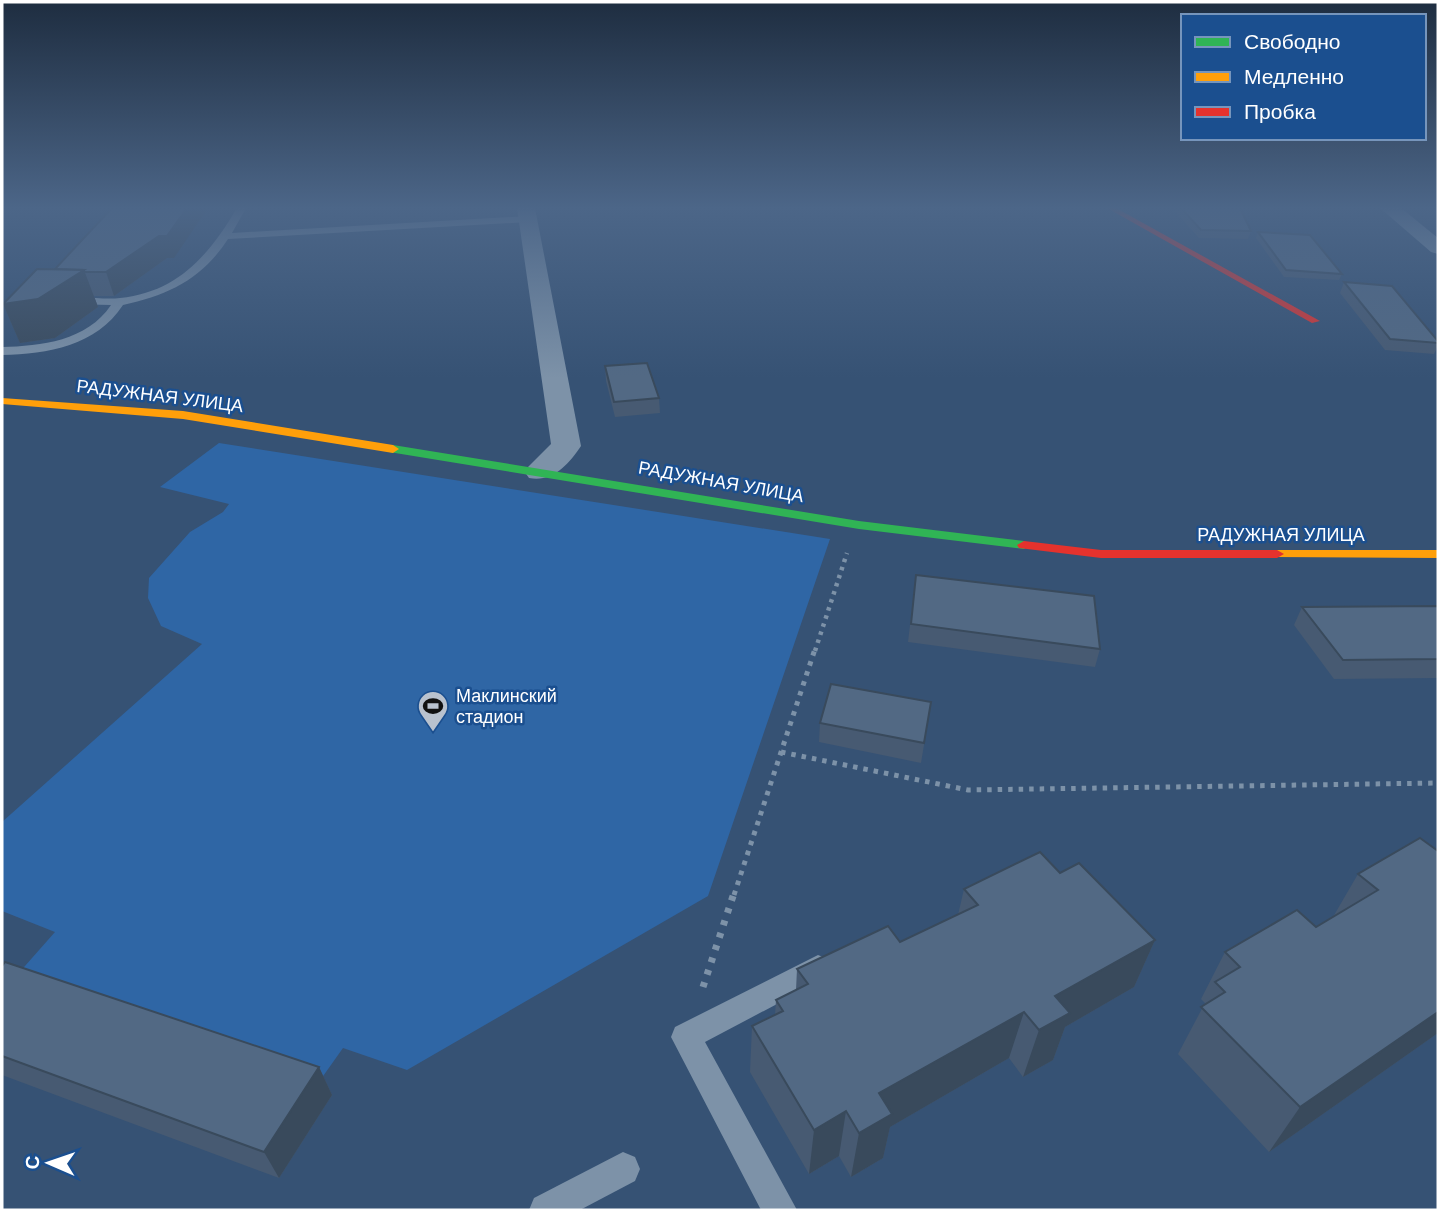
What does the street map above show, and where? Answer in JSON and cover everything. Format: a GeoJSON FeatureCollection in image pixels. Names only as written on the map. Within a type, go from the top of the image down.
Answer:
{"type":"FeatureCollection","features":[{"type":"Feature","properties":{"kind":"street"},"geometry":{"type":"LineString","coordinates":[[535,265],[566,446],[540,471]]}},
{"type":"Feature","properties":{"kind":"street"},"geometry":{"type":"LineString","coordinates":[[1213,265],[1315,321]]}},
{"type":"Feature","properties":{"kind":"street","name":"РАДУЖНАЯ УЛИЦА"},"geometry":{"type":"LineString","coordinates":[[2,401],[183,415],[859,525],[1101,554],[1438,554]]}},
{"type":"Feature","properties":{"kind":"lane"},"geometry":{"type":"LineString","coordinates":[[52,301],[119,302],[153,296],[173,288],[200,271],[205,265]]}},
{"type":"Feature","properties":{"kind":"lane"},"geometry":{"type":"LineString","coordinates":[[2,351],[23,351],[73,341],[110,319],[119,302]]}},
{"type":"Feature","properties":{"kind":"lane"},"geometry":{"type":"LineString","coordinates":[[779,1210],[686,1037],[822,966]]}},
{"type":"Feature","properties":{"kind":"lane"},"geometry":{"type":"LineString","coordinates":[[547,1210],[623,1169]]}},
{"type":"Feature","properties":{"kind":"path"},"geometry":{"type":"LineString","coordinates":[[686,1037],[850,546]]}},
{"type":"Feature","properties":{"kind":"path"},"geometry":{"type":"LineString","coordinates":[[781,752],[968,790],[1438,783]]}},
{"type":"Feature","properties":{"kind":"shaded area","name":"Маклинский стадион"},"geometry":{"type":"Polygon","coordinates":[[[219,443],[830,539],[708,896],[407,1070],[343,1048],[287,1127],[2,992],[55,932],[2,911],[2,822],[202,644],[161,626],[148,598],[149,578],[190,532],[223,512],[229,504],[160,487],[219,443]]]}},
{"type":"Feature","properties":{"kind":"building"},"geometry":{"type":"Polygon","coordinates":[[[59,265],[117,265],[106,272],[55,269],[59,265]]]}},
{"type":"Feature","properties":{"kind":"building"},"geometry":{"type":"Polygon","coordinates":[[[1282,265],[1334,265],[1342,274],[1286,270],[1282,265]]]}},
{"type":"Feature","properties":{"kind":"building"},"geometry":{"type":"Polygon","coordinates":[[[37,269],[84,270],[38,299],[3,304],[37,269]]]}},
{"type":"Feature","properties":{"kind":"building"},"geometry":{"type":"Polygon","coordinates":[[[1344,282],[1392,286],[1438,343],[1390,339],[1344,282]]]}},
{"type":"Feature","properties":{"kind":"building"},"geometry":{"type":"Polygon","coordinates":[[[647,363],[659,398],[614,402],[605,366],[647,363]]]}},
{"type":"Feature","properties":{"kind":"building"},"geometry":{"type":"Polygon","coordinates":[[[916,575],[1094,596],[1100,649],[911,624],[916,575]]]}},
{"type":"Feature","properties":{"kind":"building"},"geometry":{"type":"Polygon","coordinates":[[[1438,606],[1438,659],[1343,660],[1302,607],[1438,606]]]}},
{"type":"Feature","properties":{"kind":"building"},"geometry":{"type":"Polygon","coordinates":[[[831,684],[931,702],[924,743],[820,723],[831,684]]]}},
{"type":"Feature","properties":{"kind":"building"},"geometry":{"type":"Polygon","coordinates":[[[1420,838],[1438,851],[1438,1012],[1300,1107],[1201,1007],[1225,992],[1215,982],[1240,967],[1225,952],[1297,910],[1316,927],[1378,890],[1358,874],[1420,838]]]}},
{"type":"Feature","properties":{"kind":"building"},"geometry":{"type":"Polygon","coordinates":[[[1040,852],[1060,873],[1079,863],[1155,940],[1055,996],[1070,1013],[1039,1030],[1024,1012],[879,1093],[892,1114],[859,1133],[846,1111],[814,1130],[752,1026],[783,1011],[776,1000],[808,984],[797,969],[888,926],[900,942],[978,905],[964,889],[1040,852]]]}},
{"type":"Feature","properties":{"kind":"building"},"geometry":{"type":"Polygon","coordinates":[[[5,962],[319,1067],[264,1152],[2,1056],[2,966],[5,962]]]}},
{"type":"Feature","properties":{"kind":"traffic: fast"},"geometry":{"type":"LineString","coordinates":[[393,449],[859,525],[1024,545]]}},
{"type":"Feature","properties":{"kind":"traffic: slow"},"geometry":{"type":"LineString","coordinates":[[2,401],[183,415],[393,449]]}},
{"type":"Feature","properties":{"kind":"traffic: slow"},"geometry":{"type":"LineString","coordinates":[[1277,554],[1438,554]]}},
{"type":"Feature","properties":{"kind":"traffic: jam"},"geometry":{"type":"LineString","coordinates":[[1213,265],[1315,321]]}},
{"type":"Feature","properties":{"kind":"traffic: jam"},"geometry":{"type":"LineString","coordinates":[[1024,545],[1101,554],[1277,554]]}},
{"type":"Feature","properties":{"kind":"place","name":"Маклинский стадион"},"geometry":{"type":"Point","coordinates":[433,733]}}]}
